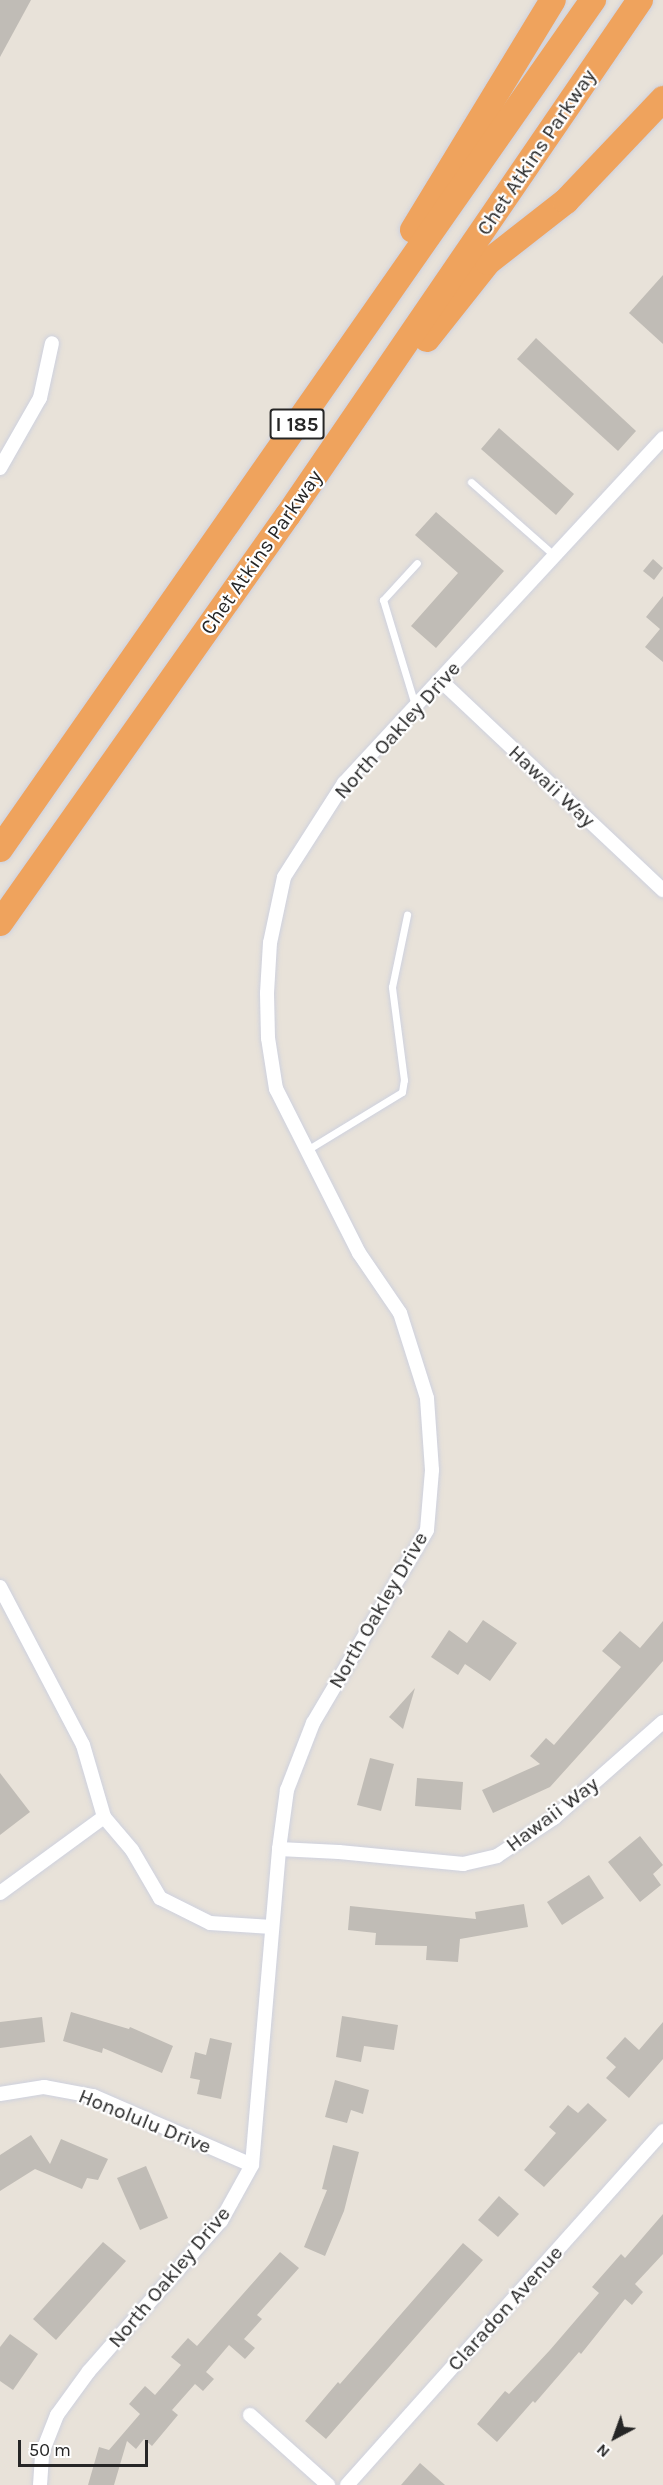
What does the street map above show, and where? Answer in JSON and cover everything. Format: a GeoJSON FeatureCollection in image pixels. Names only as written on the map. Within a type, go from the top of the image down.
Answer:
{"type":"FeatureCollection","features":[{"type":"Feature","properties":{"kind":"highway"},"geometry":{"type":"LineString","coordinates":[[285,441],[553,0]]}},
{"type":"Feature","properties":{"kind":"highway","name":"Chet Atkins Parkway"},"geometry":{"type":"LineString","coordinates":[[0,849],[593,0]]}},
{"type":"Feature","properties":{"kind":"highway","name":"Chet Atkins Parkway"},"geometry":{"type":"LineString","coordinates":[[0,923],[288,515],[640,0]]}},
{"type":"Feature","properties":{"kind":"highway"},"geometry":{"type":"LineString","coordinates":[[288,515],[488,262],[566,201],[663,99]]}},
{"type":"Feature","properties":{"kind":"street"},"geometry":{"type":"LineString","coordinates":[[0,468],[40,398],[52,343]]}},
{"type":"Feature","properties":{"kind":"street","name":"North Oakley Drive"},"geometry":{"type":"LineString","coordinates":[[40,2485],[42,2453],[57,2415],[89,2372],[221,2221],[252,2166],[279,1849],[287,1790],[313,1723],[427,1530],[432,1470],[427,1398],[400,1313],[359,1253],[276,1089],[268,1038],[267,993],[270,944],[284,877],[344,783],[441,681],[663,438]]}},
{"type":"Feature","properties":{"kind":"street","name":"Hawaii Way"},"geometry":{"type":"LineString","coordinates":[[441,681],[663,890]]}},
{"type":"Feature","properties":{"kind":"street"},"geometry":{"type":"LineString","coordinates":[[0,1587],[83,1745],[104,1817],[132,1850],[160,1898],[210,1923],[272,1927]]}},
{"type":"Feature","properties":{"kind":"street","name":"Hawaii Way"},"geometry":{"type":"LineString","coordinates":[[279,1849],[463,1864],[497,1856],[554,1818],[663,1722]]}},
{"type":"Feature","properties":{"kind":"street"},"geometry":{"type":"LineString","coordinates":[[0,1893],[104,1817]]}},
{"type":"Feature","properties":{"kind":"street","name":"Honolulu Drive"},"geometry":{"type":"LineString","coordinates":[[0,2094],[44,2086],[93,2096],[252,2166]]}},
{"type":"Feature","properties":{"kind":"street","name":"Claradon Avenue"},"geometry":{"type":"LineString","coordinates":[[347,2485],[663,2131]]}},
{"type":"Feature","properties":{"kind":"street"},"geometry":{"type":"LineString","coordinates":[[250,2415],[328,2485]]}},
{"type":"Feature","properties":{"kind":"lane"},"geometry":{"type":"LineString","coordinates":[[471,482],[555,556]]}},
{"type":"Feature","properties":{"kind":"lane"},"geometry":{"type":"LineString","coordinates":[[415,708],[383,600],[417,562]]}},
{"type":"Feature","properties":{"kind":"lane"},"geometry":{"type":"LineString","coordinates":[[307,1150],[402,1092],[404,1080],[392,987],[407,915]]}},
{"type":"Feature","properties":{"kind":"building"},"geometry":{"type":"Polygon","coordinates":[[[0,0],[31,0],[0,57],[0,0]]]}},
{"type":"Feature","properties":{"kind":"building"},"geometry":{"type":"Polygon","coordinates":[[[663,275],[663,344],[629,313],[663,275]]]}},
{"type":"Feature","properties":{"kind":"building"},"geometry":{"type":"Polygon","coordinates":[[[536,338],[636,431],[618,451],[517,359],[536,338]]]}},
{"type":"Feature","properties":{"kind":"building"},"geometry":{"type":"Polygon","coordinates":[[[499,428],[574,494],[556,515],[481,449],[499,428]]]}},
{"type":"Feature","properties":{"kind":"building"},"geometry":{"type":"Polygon","coordinates":[[[436,512],[504,571],[436,648],[411,626],[458,573],[415,535],[436,512]]]}},
{"type":"Feature","properties":{"kind":"building"},"geometry":{"type":"Polygon","coordinates":[[[653,559],[663,568],[654,580],[643,571],[653,559]]]}},
{"type":"Feature","properties":{"kind":"building"},"geometry":{"type":"Polygon","coordinates":[[[663,596],[663,662],[645,647],[660,629],[646,617],[663,596]]]}},
{"type":"Feature","properties":{"kind":"building"},"geometry":{"type":"Polygon","coordinates":[[[483,1620],[517,1643],[490,1681],[465,1664],[458,1675],[431,1657],[449,1630],[467,1643],[483,1620]]]}},
{"type":"Feature","properties":{"kind":"building"},"geometry":{"type":"Polygon","coordinates":[[[663,1621],[663,1661],[642,1685],[550,1787],[493,1813],[482,1790],[540,1764],[530,1756],[546,1738],[554,1745],[621,1667],[602,1651],[620,1631],[640,1648],[663,1621]]]}},
{"type":"Feature","properties":{"kind":"building"},"geometry":{"type":"Polygon","coordinates":[[[415,1688],[403,1729],[389,1717],[415,1688]]]}},
{"type":"Feature","properties":{"kind":"building"},"geometry":{"type":"Polygon","coordinates":[[[370,1758],[394,1764],[381,1811],[357,1805],[370,1758]]]}},
{"type":"Feature","properties":{"kind":"building"},"geometry":{"type":"Polygon","coordinates":[[[0,1773],[30,1812],[0,1835],[0,1773]]]}},
{"type":"Feature","properties":{"kind":"building"},"geometry":{"type":"Polygon","coordinates":[[[417,1778],[463,1782],[461,1810],[415,1806],[417,1778]]]}},
{"type":"Feature","properties":{"kind":"building"},"geometry":{"type":"Polygon","coordinates":[[[640,1836],[663,1865],[653,1874],[661,1885],[640,1902],[608,1862],[640,1836]]]}},
{"type":"Feature","properties":{"kind":"building"},"geometry":{"type":"Polygon","coordinates":[[[589,1875],[604,1898],[562,1925],[547,1902],[589,1875]]]}},
{"type":"Feature","properties":{"kind":"building"},"geometry":{"type":"Polygon","coordinates":[[[524,1904],[528,1927],[460,1939],[458,1962],[426,1960],[427,1946],[375,1945],[376,1933],[348,1930],[350,1906],[476,1919],[475,1912],[524,1904]]]}},
{"type":"Feature","properties":{"kind":"building"},"geometry":{"type":"Polygon","coordinates":[[[71,2012],[129,2029],[130,2027],[173,2046],[162,2073],[103,2048],[102,2053],[63,2041],[71,2012]]]}},
{"type":"Feature","properties":{"kind":"building"},"geometry":{"type":"Polygon","coordinates":[[[342,2016],[398,2025],[394,2050],[364,2046],[361,2062],[336,2057],[342,2016]]]}},
{"type":"Feature","properties":{"kind":"building"},"geometry":{"type":"Polygon","coordinates":[[[42,2017],[45,2042],[0,2048],[0,2022],[42,2017]]]}},
{"type":"Feature","properties":{"kind":"building"},"geometry":{"type":"Polygon","coordinates":[[[663,2022],[663,2059],[629,2098],[606,2078],[616,2067],[606,2058],[625,2037],[639,2050],[663,2022]]]}},
{"type":"Feature","properties":{"kind":"building"},"geometry":{"type":"Polygon","coordinates":[[[210,2038],[232,2043],[221,2099],[197,2094],[200,2080],[190,2078],[195,2052],[206,2055],[210,2038]]]}},
{"type":"Feature","properties":{"kind":"building"},"geometry":{"type":"Polygon","coordinates":[[[335,2080],[369,2090],[363,2114],[351,2110],[347,2123],[325,2117],[335,2080]]]}},
{"type":"Feature","properties":{"kind":"building"},"geometry":{"type":"Polygon","coordinates":[[[588,2103],[607,2120],[544,2187],[524,2170],[556,2133],[549,2127],[568,2105],[578,2113],[588,2103]]]}},
{"type":"Feature","properties":{"kind":"building"},"geometry":{"type":"Polygon","coordinates":[[[31,2135],[50,2164],[61,2139],[108,2159],[98,2180],[87,2178],[82,2189],[35,2169],[0,2191],[0,2155],[31,2135]]]}},
{"type":"Feature","properties":{"kind":"building"},"geometry":{"type":"Polygon","coordinates":[[[333,2145],[359,2152],[344,2211],[325,2256],[304,2247],[327,2190],[322,2189],[333,2145]]]}},
{"type":"Feature","properties":{"kind":"building"},"geometry":{"type":"Polygon","coordinates":[[[146,2166],[168,2218],[140,2230],[117,2178],[146,2166]]]}},
{"type":"Feature","properties":{"kind":"building"},"geometry":{"type":"Polygon","coordinates":[[[499,2196],[519,2214],[498,2237],[478,2220],[499,2196]]]}},
{"type":"Feature","properties":{"kind":"building"},"geometry":{"type":"Polygon","coordinates":[[[663,2214],[663,2254],[635,2284],[643,2292],[632,2305],[625,2299],[581,2354],[579,2352],[535,2403],[533,2401],[497,2442],[477,2424],[505,2391],[509,2394],[550,2350],[599,2293],[592,2287],[621,2254],[625,2258],[663,2214]]]}},
{"type":"Feature","properties":{"kind":"building"},"geometry":{"type":"Polygon","coordinates":[[[103,2242],[126,2261],[56,2340],[33,2319],[103,2242]]]}},
{"type":"Feature","properties":{"kind":"building"},"geometry":{"type":"Polygon","coordinates":[[[463,2243],[483,2260],[326,2439],[305,2421],[463,2243]]]}},
{"type":"Feature","properties":{"kind":"building"},"geometry":{"type":"Polygon","coordinates":[[[280,2252],[299,2268],[257,2315],[262,2319],[244,2339],[255,2348],[245,2359],[229,2345],[206,2372],[214,2379],[203,2391],[195,2384],[172,2410],[178,2415],[152,2446],[144,2439],[136,2449],[127,2441],[114,2485],[88,2485],[99,2447],[109,2450],[140,2414],[129,2404],[145,2386],[155,2395],[181,2365],[171,2357],[188,2338],[197,2346],[280,2252]]]}},
{"type":"Feature","properties":{"kind":"building"},"geometry":{"type":"Polygon","coordinates":[[[10,2334],[38,2354],[13,2390],[0,2381],[0,2347],[10,2334]]]}},
{"type":"Feature","properties":{"kind":"building"},"geometry":{"type":"Polygon","coordinates":[[[420,2463],[445,2485],[401,2485],[420,2463]]]}}]}
